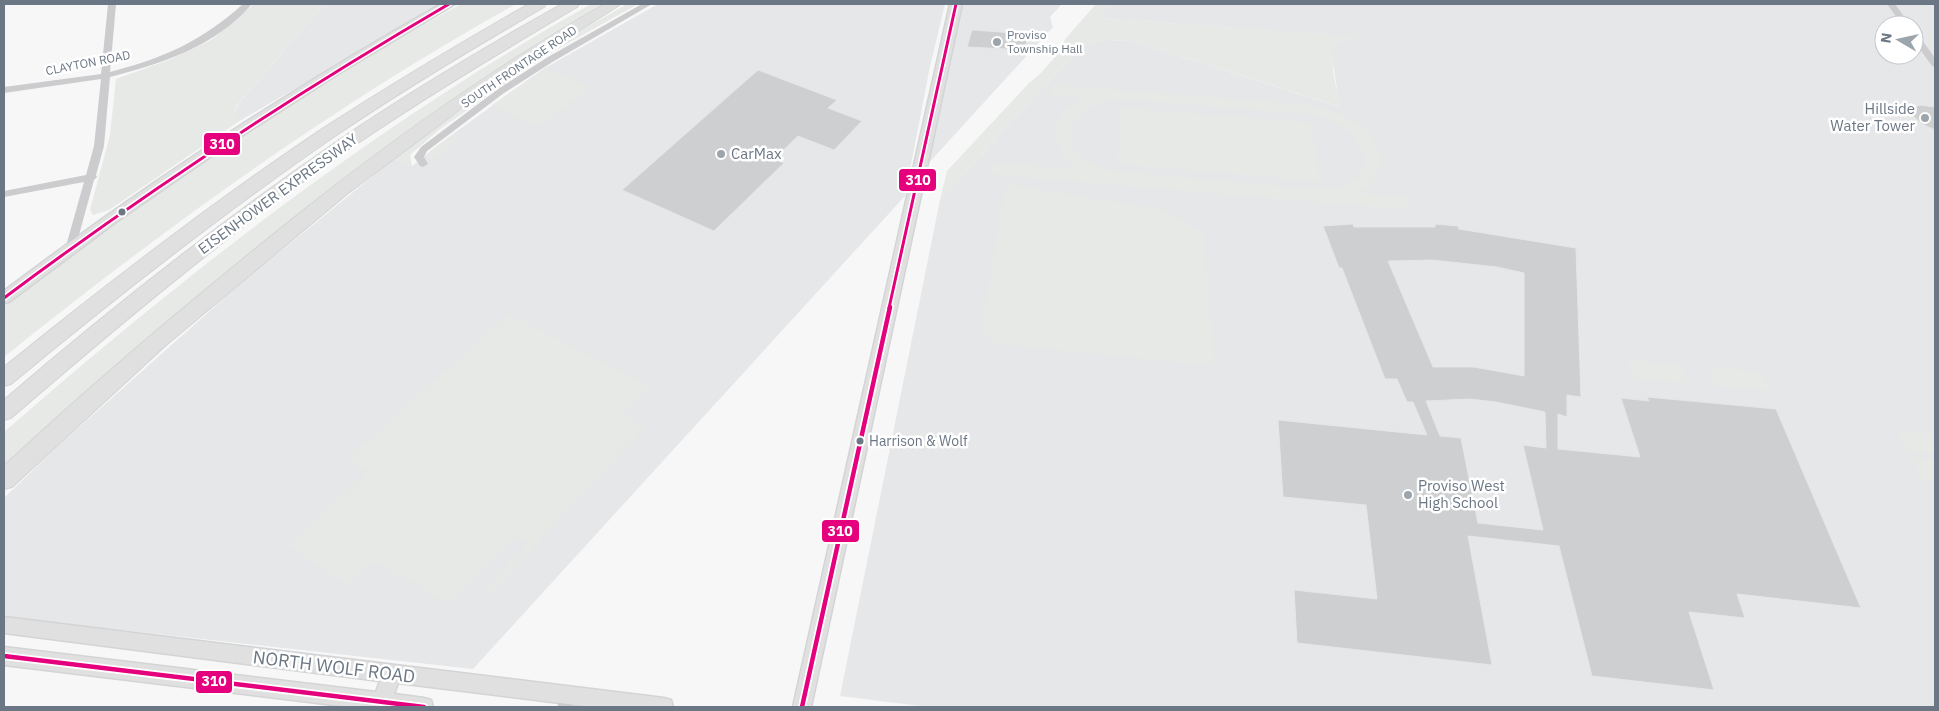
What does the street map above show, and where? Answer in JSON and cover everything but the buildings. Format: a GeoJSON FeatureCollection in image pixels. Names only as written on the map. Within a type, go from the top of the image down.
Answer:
{"type":"FeatureCollection","features":[{"type":"Feature","properties":{"kind":"highway","name":"EISENHOWER EXPRESSWAY"},"geometry":{"type":"LineString","coordinates":[[4,378],[110,292],[249,187],[409,79],[539,4]]}},
{"type":"Feature","properties":{"kind":"highway","name":"EISENHOWER EXPRESSWAY"},"geometry":{"type":"LineString","coordinates":[[4,412],[109,322],[312,167],[421,94],[572,4]]}},
{"type":"Feature","properties":{"kind":"highway"},"geometry":{"type":"LineString","coordinates":[[4,480],[139,357],[338,191],[501,72],[614,4]]}},
{"type":"Feature","properties":{"kind":"main road"},"geometry":{"type":"LineString","coordinates":[[4,298],[71,246],[168,178],[280,104],[449,4]]}},
{"type":"Feature","properties":{"kind":"main road"},"geometry":{"type":"LineString","coordinates":[[802,707],[956,4]]}},
{"type":"Feature","properties":{"kind":"main road","name":"NORTH WOLF ROAD"},"geometry":{"type":"LineString","coordinates":[[4,625],[392,674],[567,701],[664,707]]}},
{"type":"Feature","properties":{"kind":"main road","name":"NORTH WOLF ROAD"},"geometry":{"type":"LineString","coordinates":[[4,656],[380,705],[424,707]]}},
{"type":"Feature","properties":{"kind":"main road"},"geometry":{"type":"LineString","coordinates":[[380,705],[392,674]]}},
{"type":"Feature","properties":{"kind":"street"},"geometry":{"type":"LineString","coordinates":[[71,246],[92,177],[102,132],[112,4]]}},
{"type":"Feature","properties":{"kind":"street","name":"CLAYTON ROAD"},"geometry":{"type":"LineString","coordinates":[[4,90],[107,75],[150,62],[189,48],[218,31],[248,4]]}},
{"type":"Feature","properties":{"kind":"street","name":"SOUTH FRONTAGE ROAD"},"geometry":{"type":"LineString","coordinates":[[423,164],[419,157],[424,149],[502,91],[575,44],[648,4]]}},
{"type":"Feature","properties":{"kind":"street"},"geometry":{"type":"LineString","coordinates":[[1891,4],[1899,15]]}},
{"type":"Feature","properties":{"kind":"street"},"geometry":{"type":"LineString","coordinates":[[1924,49],[1935,64]]}},
{"type":"Feature","properties":{"kind":"street"},"geometry":{"type":"LineString","coordinates":[[4,194],[92,177]]}},
{"type":"Feature","properties":{"kind":"shaded area"},"geometry":{"type":"Polygon","coordinates":[[[254,4],[324,4],[237,105],[233,114],[241,120],[109,210],[93,215],[90,210],[110,135],[116,79],[171,59],[211,40],[254,4]]]}},
{"type":"Feature","properties":{"kind":"shaded area"},"geometry":{"type":"Polygon","coordinates":[[[324,4],[442,4],[241,120],[239,119],[233,114],[239,103],[324,4]]]}},
{"type":"Feature","properties":{"kind":"shaded area"},"geometry":{"type":"Polygon","coordinates":[[[461,4],[516,4],[382,83],[252,170],[127,261],[4,357],[4,306],[114,224],[227,146],[342,73],[461,4]]]}},
{"type":"Feature","properties":{"kind":"shaded area"},"geometry":{"type":"Polygon","coordinates":[[[591,4],[601,4],[520,53],[442,106],[291,220],[146,341],[4,466],[4,432],[215,257],[360,150],[435,99],[512,50],[591,4]]]}},
{"type":"Feature","properties":{"kind":"shaded area"},"geometry":{"type":"Polygon","coordinates":[[[627,4],[638,4],[554,51],[440,129],[410,155],[412,166],[394,159],[508,78],[627,4]]]}},
{"type":"Feature","properties":{"kind":"shaded area"},"geometry":{"type":"Polygon","coordinates":[[[658,4],[945,4],[929,71],[905,196],[473,669],[4,617],[4,498],[58,446],[239,285],[394,159],[412,166],[545,68],[658,4]]]}},
{"type":"Feature","properties":{"kind":"shaded area"},"geometry":{"type":"Polygon","coordinates":[[[962,4],[1062,4],[1050,17],[1053,27],[926,166],[962,4]]]}},
{"type":"Feature","properties":{"kind":"shaded area"},"geometry":{"type":"Polygon","coordinates":[[[1096,4],[1111,4],[1100,18],[1360,37],[1338,41],[1335,48],[1333,73],[1341,107],[1132,41],[1104,40],[1080,47],[940,200],[947,171],[1029,83],[1040,74],[1056,56],[1066,38],[1096,4]]]}},
{"type":"Feature","properties":{"kind":"shaded area","name":"Proviso West High School"},"geometry":{"type":"Polygon","coordinates":[[[1111,4],[1935,5],[1935,707],[928,707],[840,696],[940,200],[1080,47],[1104,40],[1132,41],[1340,107],[1332,58],[1333,49],[1338,41],[1356,37],[1099,18],[1111,4]]]}},
{"type":"Feature","properties":{"kind":"shaded area"},"geometry":{"type":"Polygon","coordinates":[[[545,68],[590,88],[539,127],[492,105],[545,68]]]}},
{"type":"Feature","properties":{"kind":"shaded area"},"geometry":{"type":"Polygon","coordinates":[[[1052,85],[1299,104],[1332,111],[1356,122],[1374,140],[1379,151],[1381,161],[1378,172],[1371,183],[1359,193],[1409,198],[1411,210],[988,174],[990,162],[1080,170],[1069,161],[1062,151],[1057,141],[1056,130],[1058,121],[1064,112],[1073,104],[1086,97],[1050,95],[1052,85]],[[1122,99],[1103,103],[1088,109],[1077,119],[1072,130],[1071,141],[1077,152],[1089,162],[1107,170],[1320,190],[1344,185],[1358,176],[1365,165],[1364,152],[1356,140],[1344,128],[1327,119],[1307,114],[1122,99]]]}},
{"type":"Feature","properties":{"kind":"shaded area"},"geometry":{"type":"Polygon","coordinates":[[[1120,108],[1312,123],[1319,181],[1117,164],[1120,108]]]}},
{"type":"Feature","properties":{"kind":"shaded area"},"geometry":{"type":"Polygon","coordinates":[[[453,134],[462,137],[432,159],[427,155],[430,151],[453,134]]]}},
{"type":"Feature","properties":{"kind":"shaded area"},"geometry":{"type":"Polygon","coordinates":[[[1006,184],[1159,209],[1202,232],[1215,366],[992,343],[981,330],[1006,184]]]}},
{"type":"Feature","properties":{"kind":"shaded area"},"geometry":{"type":"Polygon","coordinates":[[[509,314],[650,386],[623,414],[645,427],[488,596],[482,592],[528,543],[515,535],[448,604],[402,575],[397,577],[373,561],[348,585],[288,545],[368,472],[347,459],[509,314]]]}},
{"type":"Feature","properties":{"kind":"shaded area"},"geometry":{"type":"Polygon","coordinates":[[[1628,360],[1681,365],[1687,383],[1634,378],[1628,360]]]}},
{"type":"Feature","properties":{"kind":"shaded area"},"geometry":{"type":"Polygon","coordinates":[[[1709,367],[1762,372],[1770,391],[1716,386],[1709,367]]]}},
{"type":"Feature","properties":{"kind":"shaded area"},"geometry":{"type":"Polygon","coordinates":[[[1898,431],[1935,434],[1935,454],[1908,451],[1898,431]]]}},
{"type":"Feature","properties":{"kind":"shaded area"},"geometry":{"type":"Polygon","coordinates":[[[1912,458],[1935,460],[1935,481],[1922,479],[1912,458]]]}},
{"type":"Feature","properties":{"kind":"transit line","name":"310"},"geometry":{"type":"LineString","coordinates":[[4,298],[112,219],[222,144],[334,72],[449,4]]}},
{"type":"Feature","properties":{"kind":"transit line","name":"310"},"geometry":{"type":"LineString","coordinates":[[802,707],[956,4]]}},
{"type":"Feature","properties":{"kind":"transit line","name":"310"},"geometry":{"type":"LineString","coordinates":[[4,656],[424,707]]}},
{"type":"Feature","properties":{"kind":"place","name":"Proviso Township Hall"},"geometry":{"type":"Point","coordinates":[997,42]}},
{"type":"Feature","properties":{"kind":"place","name":"Hillside Water Tower"},"geometry":{"type":"Point","coordinates":[1925,118]}},
{"type":"Feature","properties":{"kind":"place","name":"CarMax"},"geometry":{"type":"Point","coordinates":[721,154]}},
{"type":"Feature","properties":{"kind":"place","name":"Harrison & Wolf"},"geometry":{"type":"Point","coordinates":[860,441]}},
{"type":"Feature","properties":{"kind":"place","name":"Proviso West High School"},"geometry":{"type":"Point","coordinates":[1408,495]}}]}
